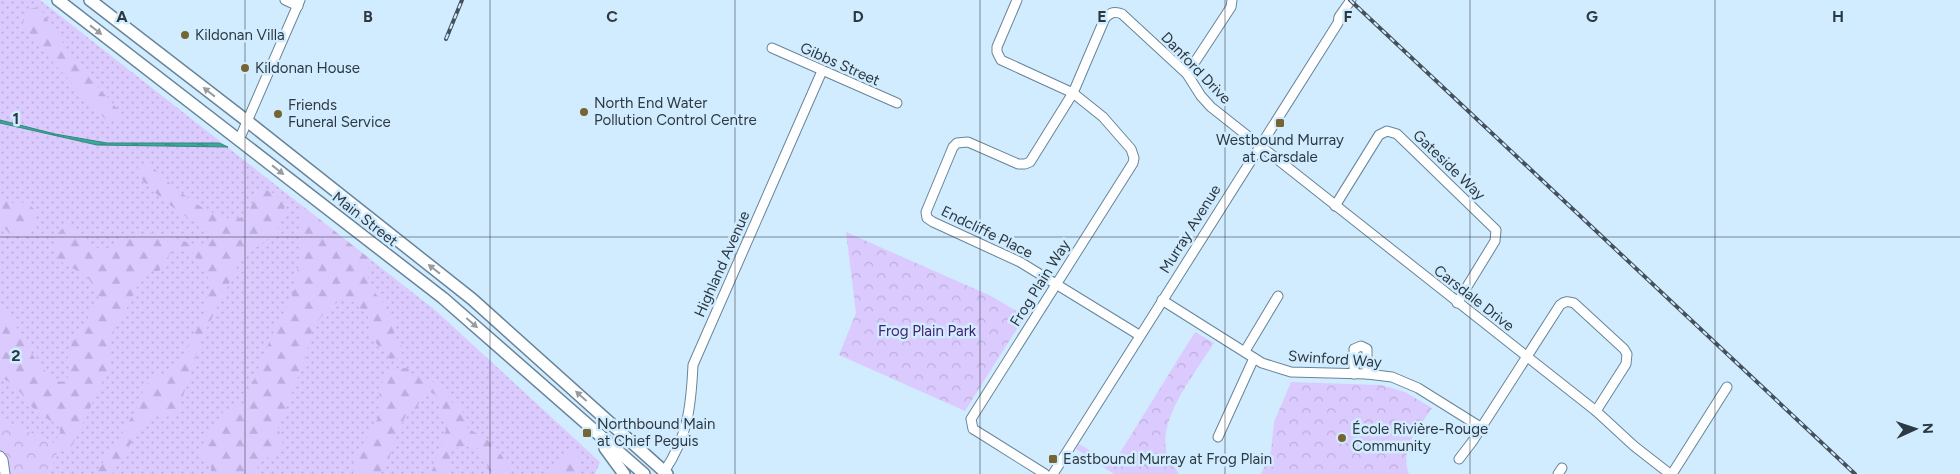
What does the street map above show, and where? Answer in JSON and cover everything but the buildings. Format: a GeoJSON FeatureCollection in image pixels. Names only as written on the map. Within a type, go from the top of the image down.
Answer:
{"type":"FeatureCollection","features":[{"type":"Feature","properties":{"kind":"main road","name":"Main Street"},"geometry":{"type":"LineString","coordinates":[[58,0],[449,304],[644,474]]}},
{"type":"Feature","properties":{"kind":"main road","name":"Main Street"},"geometry":{"type":"LineString","coordinates":[[90,0],[472,299],[665,473]]}},
{"type":"Feature","properties":{"kind":"main road"},"geometry":{"type":"LineString","coordinates":[[118,47],[128,29]]}},
{"type":"Feature","properties":{"kind":"main road"},"geometry":{"type":"LineString","coordinates":[[594,432],[624,474]]}},
{"type":"Feature","properties":{"kind":"street"},"geometry":{"type":"LineString","coordinates":[[239,140],[299,3],[285,0]]}},
{"type":"Feature","properties":{"kind":"street"},"geometry":{"type":"LineString","coordinates":[[1018,0],[997,47],[998,56],[1001,60],[1073,92]]}},
{"type":"Feature","properties":{"kind":"street"},"geometry":{"type":"LineString","coordinates":[[1187,74],[1231,7],[1232,0]]}},
{"type":"Feature","properties":{"kind":"street","name":"Murray Avenue"},"geometry":{"type":"LineString","coordinates":[[1053,474],[1351,0]]}},
{"type":"Feature","properties":{"kind":"street","name":"Danford Drive"},"geometry":{"type":"LineString","coordinates":[[1073,92],[1106,18],[1111,13],[1117,12],[1122,14],[1187,74],[1201,96],[1211,107],[1259,146]]}},
{"type":"Feature","properties":{"kind":"street","name":"Gibbs Street"},"geometry":{"type":"LineString","coordinates":[[772,48],[897,103]]}},
{"type":"Feature","properties":{"kind":"street","name":"Highland Avenue"},"geometry":{"type":"LineString","coordinates":[[665,473],[678,451],[684,436],[691,390],[692,365],[822,71]]}},
{"type":"Feature","properties":{"kind":"street","name":"Endcliffe Place"},"geometry":{"type":"LineString","coordinates":[[1073,92],[1030,162],[1018,164],[968,142],[957,143],[953,147],[926,212],[927,218],[1020,262],[1139,336]]}},
{"type":"Feature","properties":{"kind":"street","name":"Frog Plain Way"},"geometry":{"type":"LineString","coordinates":[[1045,474],[973,429],[971,419],[1133,162],[1134,158],[1131,149],[1103,117],[1073,92]]}},
{"type":"Feature","properties":{"kind":"street","name":"Gateside Way"},"geometry":{"type":"LineString","coordinates":[[1335,206],[1379,135],[1387,130],[1397,134],[1496,230],[1495,241],[1457,302]]}},
{"type":"Feature","properties":{"kind":"street","name":"Carsdale Drive"},"geometry":{"type":"LineString","coordinates":[[1259,146],[1596,412],[1634,446],[1671,474]]}},
{"type":"Feature","properties":{"kind":"street"},"geometry":{"type":"LineString","coordinates":[[1245,351],[1278,296]]}},
{"type":"Feature","properties":{"kind":"street","name":"Swinford Way"},"geometry":{"type":"LineString","coordinates":[[1162,300],[1254,358],[1270,366],[1291,372],[1367,374],[1392,377],[1404,381],[1482,428]]}},
{"type":"Feature","properties":{"kind":"street"},"geometry":{"type":"LineString","coordinates":[[1459,459],[1482,428],[1560,305],[1570,301],[1624,349],[1627,354],[1626,364],[1596,412]]}},
{"type":"Feature","properties":{"kind":"street"},"geometry":{"type":"LineString","coordinates":[[1354,374],[1354,349],[1361,346],[1367,349],[1367,374]]}},
{"type":"Feature","properties":{"kind":"street"},"geometry":{"type":"LineString","coordinates":[[1218,437],[1254,358]]}},
{"type":"Feature","properties":{"kind":"street"},"geometry":{"type":"LineString","coordinates":[[1671,474],[1727,387]]}},
{"type":"Feature","properties":{"kind":"street"},"geometry":{"type":"LineString","coordinates":[[0,456],[3,460],[5,474]]}},
{"type":"Feature","properties":{"kind":"green space"},"geometry":{"type":"Polygon","coordinates":[[[0,0],[40,0],[435,310],[600,462],[595,474],[48,474],[60,446],[0,419],[0,0]]]}},
{"type":"Feature","properties":{"kind":"green space"},"geometry":{"type":"Polygon","coordinates":[[[39,7],[78,65],[121,113],[120,121],[107,121],[40,48],[23,23],[23,14],[29,9],[39,7]]]}},
{"type":"Feature","properties":{"kind":"green space"},"geometry":{"type":"Polygon","coordinates":[[[148,162],[179,191],[207,210],[221,216],[234,219],[244,216],[249,211],[256,197],[264,189],[275,194],[285,204],[284,213],[273,235],[260,245],[244,253],[203,336],[178,411],[170,417],[155,414],[143,424],[112,474],[95,474],[119,439],[136,409],[145,386],[151,378],[164,375],[179,364],[204,313],[209,288],[207,272],[192,253],[183,249],[172,251],[159,271],[146,271],[142,276],[114,330],[109,352],[109,368],[70,450],[54,443],[60,433],[60,426],[44,417],[12,384],[0,377],[0,312],[6,309],[35,359],[54,381],[64,382],[69,373],[68,356],[70,349],[99,300],[91,281],[80,272],[65,264],[54,252],[54,242],[59,232],[69,224],[93,246],[105,250],[115,243],[142,235],[161,234],[193,244],[212,240],[208,230],[172,206],[140,177],[138,166],[148,162]]]}},
{"type":"Feature","properties":{"kind":"green space"},"geometry":{"type":"Polygon","coordinates":[[[0,196],[15,204],[25,202],[38,212],[34,224],[23,234],[9,233],[0,223],[0,196]]]}},
{"type":"Feature","properties":{"kind":"green space"},"geometry":{"type":"Polygon","coordinates":[[[299,203],[370,259],[367,275],[372,290],[384,303],[394,321],[394,335],[404,349],[399,358],[390,359],[371,336],[368,316],[350,300],[341,300],[327,309],[311,334],[305,359],[278,428],[283,444],[281,452],[261,459],[255,474],[211,474],[211,463],[200,451],[223,412],[243,404],[275,329],[292,295],[300,249],[299,203]]]}},
{"type":"Feature","properties":{"kind":"green space","name":"Frog Plain Park"},"geometry":{"type":"Polygon","coordinates":[[[846,232],[991,296],[1025,316],[965,411],[839,355],[856,313],[846,232]]]}},
{"type":"Feature","properties":{"kind":"green space"},"geometry":{"type":"Polygon","coordinates":[[[1195,332],[1214,343],[1188,383],[1171,414],[1166,444],[1169,458],[1179,474],[1114,474],[1076,449],[1079,444],[1113,464],[1195,332]]]}},
{"type":"Feature","properties":{"kind":"green space"},"geometry":{"type":"Polygon","coordinates":[[[408,368],[414,376],[439,384],[452,402],[459,406],[465,417],[468,429],[495,447],[512,474],[490,474],[485,457],[478,448],[468,446],[451,451],[448,474],[431,474],[446,430],[436,395],[429,391],[423,393],[416,410],[414,411],[409,408],[394,442],[387,466],[378,474],[353,474],[355,458],[378,418],[380,386],[391,369],[408,368]]]}},
{"type":"Feature","properties":{"kind":"green space","name":"École Rivière-Rouge Community"},"geometry":{"type":"Polygon","coordinates":[[[1291,382],[1381,385],[1405,392],[1432,408],[1416,431],[1408,447],[1407,465],[1409,474],[1261,474],[1271,451],[1274,422],[1291,382]]]}},
{"type":"Feature","properties":{"kind":"green space"},"geometry":{"type":"Polygon","coordinates":[[[0,419],[60,446],[48,474],[0,474],[0,419]]]}},
{"type":"Feature","properties":{"kind":"green space"},"geometry":{"type":"Polygon","coordinates":[[[573,450],[579,459],[578,474],[547,474],[564,456],[573,450]]]}},
{"type":"Feature","properties":{"kind":"water"},"geometry":{"type":"Polygon","coordinates":[[[0,120],[55,134],[107,143],[219,143],[228,147],[97,145],[0,123],[0,120]]]}},
{"type":"Feature","properties":{"kind":"railway"},"geometry":{"type":"LineString","coordinates":[[446,39],[462,0]]}},
{"type":"Feature","properties":{"kind":"railway"},"geometry":{"type":"LineString","coordinates":[[1350,0],[1855,474]]}},
{"type":"Feature","properties":{"kind":"place","name":"Kildonan Villa"},"geometry":{"type":"Point","coordinates":[185,35]}},
{"type":"Feature","properties":{"kind":"place","name":"Kildonan House"},"geometry":{"type":"Point","coordinates":[245,68]}},
{"type":"Feature","properties":{"kind":"place","name":"North End Water Pollution Control Centre"},"geometry":{"type":"Point","coordinates":[584,112]}},
{"type":"Feature","properties":{"kind":"place","name":"Friends Funeral Service"},"geometry":{"type":"Point","coordinates":[278,114]}},
{"type":"Feature","properties":{"kind":"place","name":"Westbound Murray at Carsdale"},"geometry":{"type":"Point","coordinates":[1280,123]}},
{"type":"Feature","properties":{"kind":"place","name":"Northbound Main at Chief Peguis"},"geometry":{"type":"Point","coordinates":[587,433]}},
{"type":"Feature","properties":{"kind":"place","name":"École Rivière-Rouge Community"},"geometry":{"type":"Point","coordinates":[1342,438]}},
{"type":"Feature","properties":{"kind":"place","name":"Eastbound Murray at Frog Plain"},"geometry":{"type":"Point","coordinates":[1053,459]}}]}
